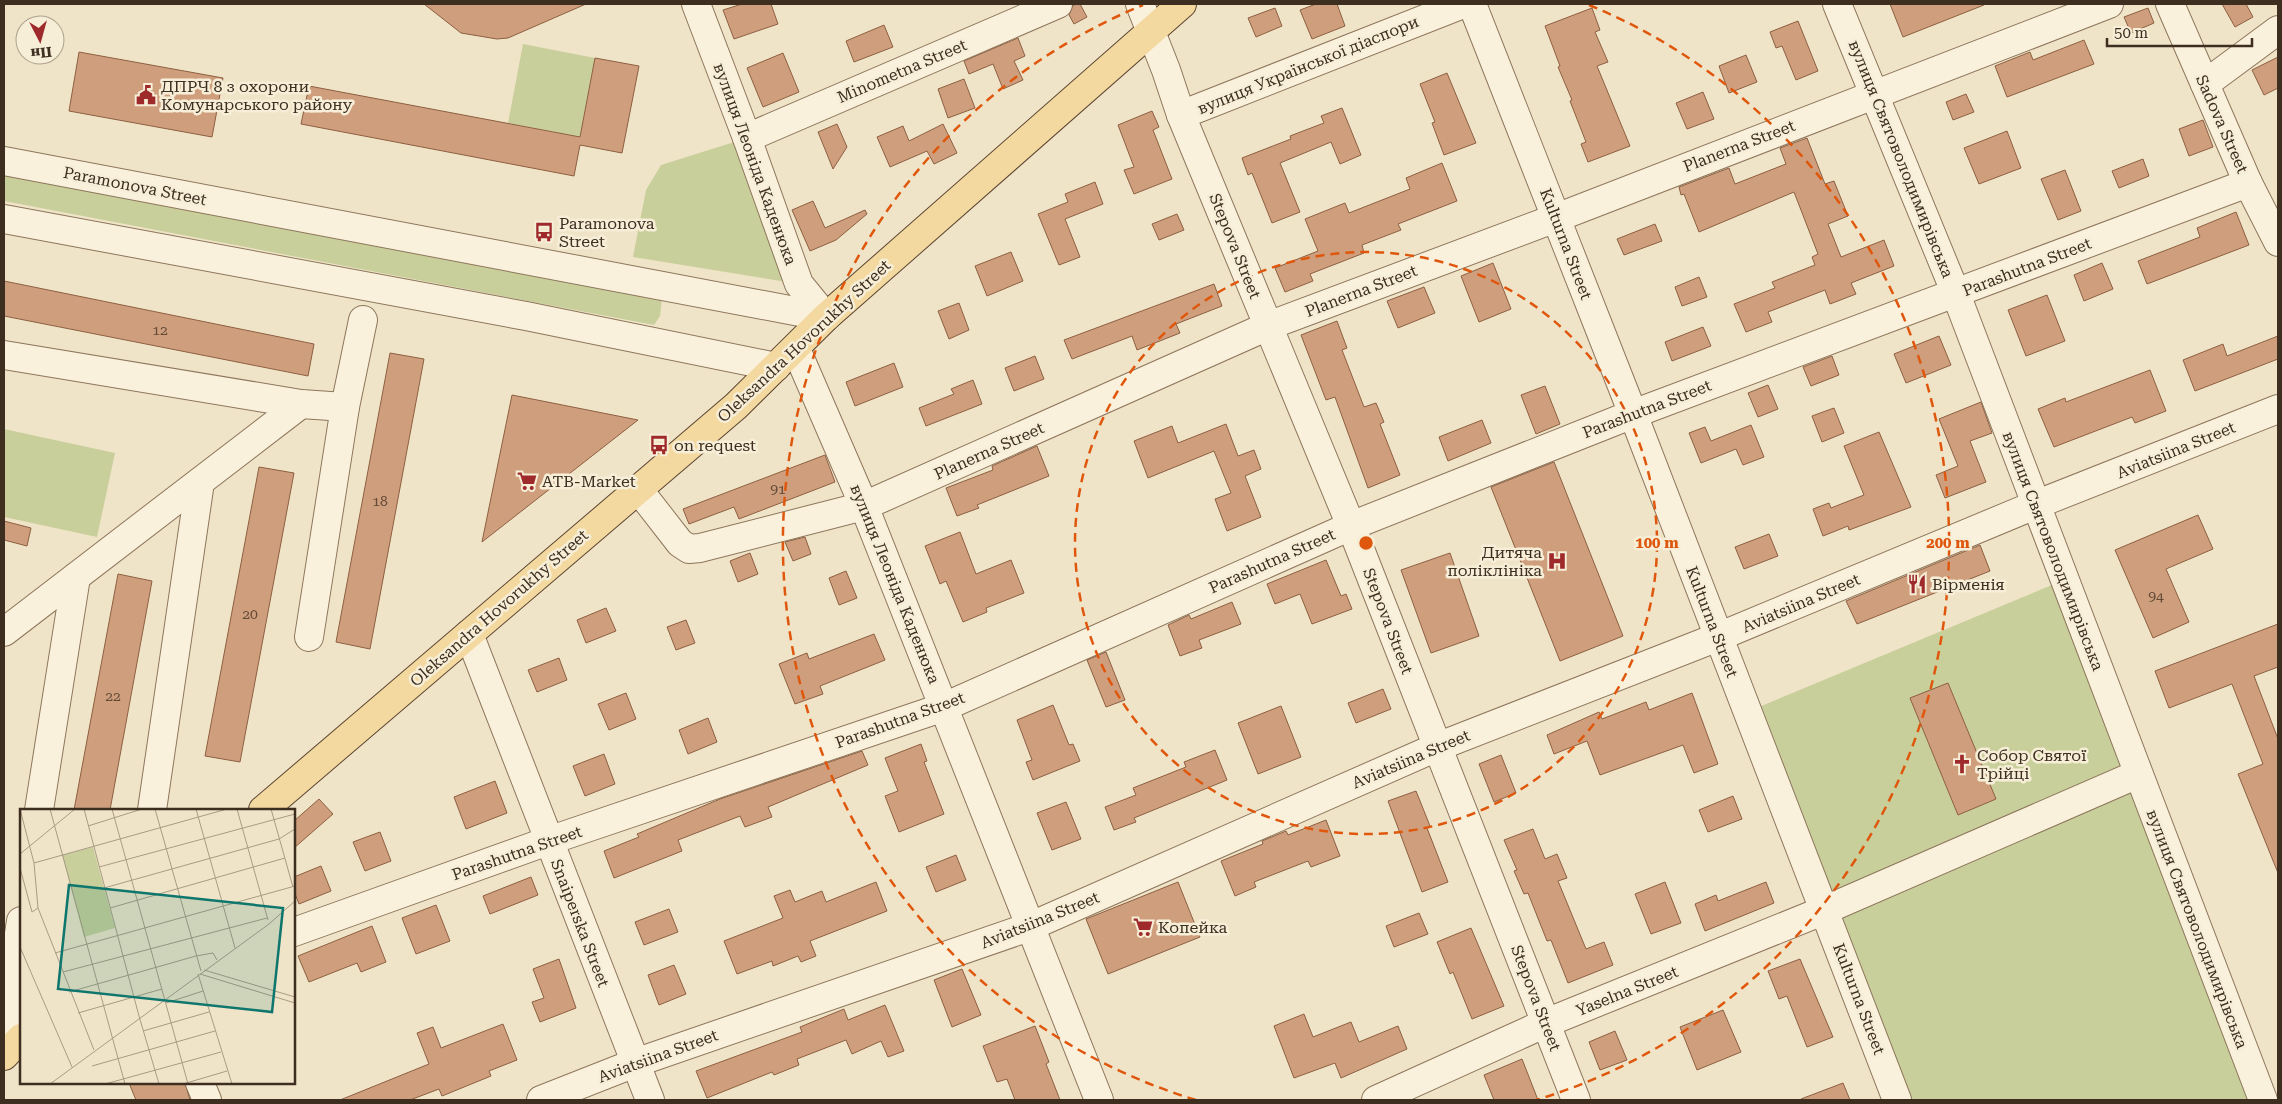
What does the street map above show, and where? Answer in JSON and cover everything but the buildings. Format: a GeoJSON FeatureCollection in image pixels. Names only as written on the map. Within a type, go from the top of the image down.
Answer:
{"type":"FeatureCollection","features":[{"type":"Feature","properties":{"kind":"main road","name":"Oleksandra Hovorukhy Street"},"geometry":{"type":"LineString","coordinates":[[264,809],[736,406],[826,317],[1182,4]]}},
{"type":"Feature","properties":{"kind":"main road"},"geometry":{"type":"LineString","coordinates":[[4,1056],[20,1039]]}},
{"type":"Feature","properties":{"kind":"street","name":"вулиця Леоніда Каденюка"},"geometry":{"type":"LineString","coordinates":[[696,4],[747,138],[799,284],[826,317]]}},
{"type":"Feature","properties":{"kind":"street","name":"Minometna Street"},"geometry":{"type":"LineString","coordinates":[[747,138],[1058,4]]}},
{"type":"Feature","properties":{"kind":"street","name":"Stepova Street"},"geometry":{"type":"LineString","coordinates":[[1140,4],[1152,31],[1181,115],[1351,526],[1576,1100]]}},
{"type":"Feature","properties":{"kind":"street","name":"вулиця Української діаспори"},"geometry":{"type":"LineString","coordinates":[[1181,115],[1463,4]]}},
{"type":"Feature","properties":{"kind":"street","name":"Kulturna Street"},"geometry":{"type":"LineString","coordinates":[[1472,4],[1633,414],[1897,1100]]}},
{"type":"Feature","properties":{"kind":"street","name":"вулиця Святоволодимирівська"},"geometry":{"type":"LineString","coordinates":[[1837,4],[1956,294],[2263,1100]]}},
{"type":"Feature","properties":{"kind":"street","name":"Planerna Street"},"geometry":{"type":"LineString","coordinates":[[638,488],[680,543],[689,549],[700,548],[864,506],[1268,326],[1556,218],[1874,93],[2109,4]]}},
{"type":"Feature","properties":{"kind":"street","name":"Sadova Street"},"geometry":{"type":"LineString","coordinates":[[2170,4],[2248,183],[2278,242]]}},
{"type":"Feature","properties":{"kind":"street"},"geometry":{"type":"LineString","coordinates":[[2205,84],[2278,30]]}},
{"type":"Feature","properties":{"kind":"street","name":"Paramonova Street"},"geometry":{"type":"LineString","coordinates":[[4,161],[826,317]]}},
{"type":"Feature","properties":{"kind":"street","name":"Parashutna Street"},"geometry":{"type":"LineString","coordinates":[[295,932],[548,841],[944,707],[1351,526],[1633,414],[2248,183]]}},
{"type":"Feature","properties":{"kind":"street"},"geometry":{"type":"LineString","coordinates":[[4,219],[526,316],[786,358]]}},
{"type":"Feature","properties":{"kind":"street"},"geometry":{"type":"LineString","coordinates":[[310,637],[344,407],[363,320]]}},
{"type":"Feature","properties":{"kind":"street"},"geometry":{"type":"LineString","coordinates":[[4,355],[301,404],[344,407]]}},
{"type":"Feature","properties":{"kind":"street","name":"вулиця Леоніда Каденюка"},"geometry":{"type":"LineString","coordinates":[[786,358],[864,506],[1029,928],[1099,1100]]}},
{"type":"Feature","properties":{"kind":"street"},"geometry":{"type":"LineString","coordinates":[[4,632],[301,404]]}},
{"type":"Feature","properties":{"kind":"street","name":"Aviatsiina Street"},"geometry":{"type":"LineString","coordinates":[[541,1100],[636,1063],[1029,928],[1437,747],[1718,637],[2035,505],[2278,409]]}},
{"type":"Feature","properties":{"kind":"street"},"geometry":{"type":"LineString","coordinates":[[152,809],[200,482]]}},
{"type":"Feature","properties":{"kind":"street"},"geometry":{"type":"LineString","coordinates":[[39,809],[76,577]]}},
{"type":"Feature","properties":{"kind":"street","name":"Snaiperska Street"},"geometry":{"type":"LineString","coordinates":[[469,634],[650,1100]]}},
{"type":"Feature","properties":{"kind":"street","name":"Yaselna Street"},"geometry":{"type":"LineString","coordinates":[[1376,1100],[1546,1024],[1824,910],[2138,774]]}},
{"type":"Feature","properties":{"kind":"street"},"geometry":{"type":"LineString","coordinates":[[4,1031],[20,927]]}},
{"type":"Feature","properties":{"kind":"street"},"geometry":{"type":"LineString","coordinates":[[200,1084],[207,1100]]}},
{"type":"Feature","properties":{"kind":"green space"},"geometry":{"type":"Polygon","coordinates":[[[523,44],[595,58],[580,137],[508,123],[523,44]]]}},
{"type":"Feature","properties":{"kind":"green space"},"geometry":{"type":"Polygon","coordinates":[[[747,138],[799,284],[633,257],[646,190],[661,165],[747,138]]]}},
{"type":"Feature","properties":{"kind":"green space"},"geometry":{"type":"Polygon","coordinates":[[[4,172],[662,297],[660,316],[654,325],[4,201],[4,172]]]}},
{"type":"Feature","properties":{"kind":"green space"},"geometry":{"type":"Polygon","coordinates":[[[4,429],[115,453],[97,537],[4,517],[4,429]]]}},
{"type":"Feature","properties":{"kind":"green space"},"geometry":{"type":"Polygon","coordinates":[[[2064,580],[2263,1100],[1897,1100],[1747,712],[2064,580]]]}},
{"type":"Feature","properties":{"kind":"place","name":"ДПРЧ 8 з охорони Комунарського району"},"geometry":{"type":"Point","coordinates":[146,95]}},
{"type":"Feature","properties":{"kind":"place","name":"Paramonova Street"},"geometry":{"type":"Point","coordinates":[544,232]}},
{"type":"Feature","properties":{"kind":"place","name":"on request"},"geometry":{"type":"Point","coordinates":[659,445]}},
{"type":"Feature","properties":{"kind":"place","name":"ATB-Market"},"geometry":{"type":"Point","coordinates":[527,481]}},
{"type":"Feature","properties":{"kind":"place","name":"Дитяча поліклініка"},"geometry":{"type":"Point","coordinates":[1557,561]}},
{"type":"Feature","properties":{"kind":"place","name":"Вірменія"},"geometry":{"type":"Point","coordinates":[1917,584]}},
{"type":"Feature","properties":{"kind":"place","name":"Собор Святої Трійці"},"geometry":{"type":"Point","coordinates":[1962,764]}},
{"type":"Feature","properties":{"kind":"place","name":"Копейка"},"geometry":{"type":"Point","coordinates":[1143,927]}}]}
